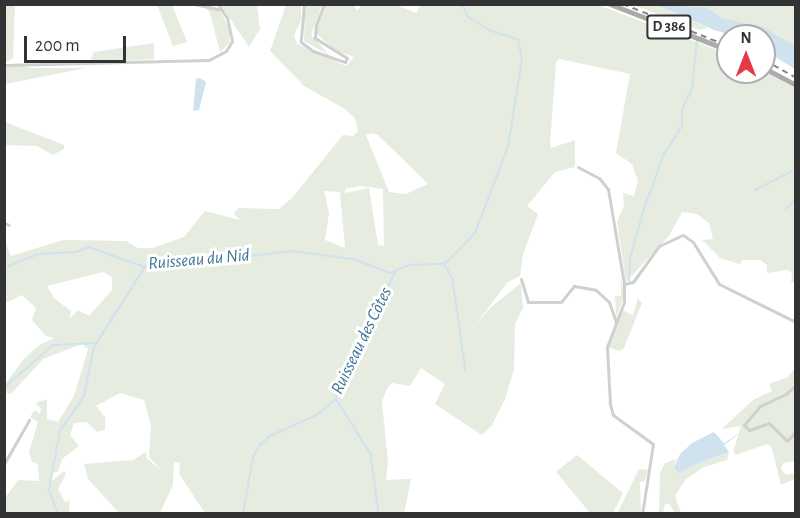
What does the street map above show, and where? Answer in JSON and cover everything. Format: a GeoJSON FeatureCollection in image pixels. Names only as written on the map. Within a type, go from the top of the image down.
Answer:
{"type":"FeatureCollection","features":[{"type":"Feature","properties":{"kind":"main road","name":"D 386"},"geometry":{"type":"LineString","coordinates":[[610,4],[716,45]]}},
{"type":"Feature","properties":{"kind":"main road"},"geometry":{"type":"LineString","coordinates":[[776,75],[795,85]]}},
{"type":"Feature","properties":{"kind":"street"},"geometry":{"type":"LineString","coordinates":[[194,4],[222,10]]}},
{"type":"Feature","properties":{"kind":"street"},"geometry":{"type":"LineString","coordinates":[[4,65],[209,60],[226,51],[232,41],[218,4]]}},
{"type":"Feature","properties":{"kind":"street"},"geometry":{"type":"LineString","coordinates":[[304,4],[301,42],[313,51],[345,62],[347,58],[315,38],[315,25],[324,4]]}},
{"type":"Feature","properties":{"kind":"street"},"geometry":{"type":"LineString","coordinates":[[578,167],[588,170],[608,189],[625,295],[607,347],[611,412],[653,444],[642,513]]}},
{"type":"Feature","properties":{"kind":"street"},"geometry":{"type":"LineString","coordinates":[[624,284],[633,282],[659,246],[683,235],[693,242],[719,284],[772,307],[795,322]]}},
{"type":"Feature","properties":{"kind":"street"},"geometry":{"type":"LineString","coordinates":[[521,279],[528,302],[561,302],[574,286],[596,290],[609,302],[616,322]]}},
{"type":"Feature","properties":{"kind":"street"},"geometry":{"type":"LineString","coordinates":[[795,385],[786,394],[760,406],[744,425],[749,430],[769,423],[787,441],[795,431]]}},
{"type":"Feature","properties":{"kind":"street"},"geometry":{"type":"LineString","coordinates":[[4,464],[29,420]]}},
{"type":"Feature","properties":{"kind":"shaded area"},"geometry":{"type":"Polygon","coordinates":[[[5,4],[15,5],[13,58],[5,63],[5,4]]]}},
{"type":"Feature","properties":{"kind":"shaded area"},"geometry":{"type":"Polygon","coordinates":[[[421,4],[598,5],[716,49],[716,84],[776,84],[776,78],[795,88],[795,283],[791,282],[792,273],[787,270],[767,273],[767,265],[760,260],[742,260],[740,264],[720,258],[702,240],[713,239],[709,223],[697,214],[682,212],[669,236],[626,282],[617,222],[624,206],[623,193],[634,196],[638,181],[632,164],[616,153],[630,74],[560,59],[556,62],[550,144],[551,148],[575,140],[575,167],[555,172],[527,206],[538,214],[523,254],[520,276],[508,282],[472,329],[490,308],[521,283],[523,308],[515,324],[514,369],[505,399],[492,425],[482,435],[435,404],[445,384],[421,368],[410,386],[392,383],[388,387],[382,401],[388,463],[386,480],[411,479],[404,513],[205,513],[179,474],[180,463],[174,462],[173,485],[160,513],[119,513],[88,479],[84,464],[133,460],[146,452],[147,459],[161,470],[149,457],[151,425],[144,400],[120,393],[96,406],[105,417],[105,430],[97,432],[87,422],[74,423],[70,435],[79,446],[62,459],[58,472],[51,473],[52,481],[64,471],[66,474],[58,489],[65,502],[70,500],[69,513],[5,513],[5,498],[18,480],[39,481],[38,464],[32,462],[29,452],[38,422],[30,417],[35,410],[40,414],[41,409],[36,403],[47,399],[47,419],[58,422],[74,396],[88,349],[82,344],[43,359],[11,394],[5,392],[5,384],[24,359],[39,345],[54,338],[46,336],[32,320],[36,308],[22,295],[5,303],[4,239],[11,256],[63,240],[126,241],[138,248],[153,248],[184,237],[205,211],[240,220],[234,214],[238,208],[279,209],[292,198],[343,135],[353,136],[358,131],[355,118],[345,109],[304,86],[270,51],[286,5],[301,5],[301,20],[294,36],[297,44],[346,66],[354,57],[334,50],[315,32],[326,5],[354,5],[357,10],[363,5],[396,5],[416,13],[421,4]],[[372,133],[366,135],[389,192],[406,194],[428,184],[378,135],[372,133]],[[360,186],[345,189],[345,193],[369,188],[378,245],[384,246],[383,189],[360,186]],[[324,191],[329,213],[325,240],[345,248],[340,192],[324,191]],[[103,272],[47,286],[55,299],[71,311],[70,319],[78,310],[89,316],[112,290],[112,277],[103,272]]]}},
{"type":"Feature","properties":{"kind":"shaded area"},"geometry":{"type":"Polygon","coordinates":[[[157,5],[172,5],[187,42],[173,46],[157,5]]]}},
{"type":"Feature","properties":{"kind":"shaded area"},"geometry":{"type":"Polygon","coordinates":[[[221,5],[257,5],[260,29],[249,47],[221,5]]]}},
{"type":"Feature","properties":{"kind":"shaded area"},"geometry":{"type":"Polygon","coordinates":[[[305,5],[322,5],[311,35],[329,55],[304,41],[305,5]]]}},
{"type":"Feature","properties":{"kind":"shaded area"},"geometry":{"type":"Polygon","coordinates":[[[633,5],[657,5],[708,28],[700,30],[633,5]]]}},
{"type":"Feature","properties":{"kind":"shaded area"},"geometry":{"type":"Polygon","coordinates":[[[678,5],[795,5],[795,46],[776,34],[776,24],[750,24],[722,18],[707,7],[678,5]]]}},
{"type":"Feature","properties":{"kind":"shaded area"},"geometry":{"type":"Polygon","coordinates":[[[206,8],[221,12],[230,31],[229,43],[220,52],[210,13],[206,8]]]}},
{"type":"Feature","properties":{"kind":"shaded area"},"geometry":{"type":"Polygon","coordinates":[[[154,43],[154,59],[89,63],[94,52],[154,43]]]}},
{"type":"Feature","properties":{"kind":"shaded area"},"geometry":{"type":"Polygon","coordinates":[[[4,66],[33,68],[86,68],[5,84],[4,66]]]}},
{"type":"Feature","properties":{"kind":"shaded area"},"geometry":{"type":"Polygon","coordinates":[[[5,122],[64,145],[64,149],[53,155],[37,146],[5,145],[5,122]]]}},
{"type":"Feature","properties":{"kind":"shaded area"},"geometry":{"type":"Polygon","coordinates":[[[621,277],[624,296],[616,318],[615,296],[621,296],[621,277]]]}},
{"type":"Feature","properties":{"kind":"shaded area"},"geometry":{"type":"Polygon","coordinates":[[[638,298],[642,303],[624,348],[619,351],[608,347],[622,310],[633,315],[638,298]]]}},
{"type":"Feature","properties":{"kind":"shaded area"},"geometry":{"type":"Polygon","coordinates":[[[795,368],[795,461],[783,463],[781,469],[786,475],[793,473],[795,479],[781,485],[772,448],[767,444],[736,455],[733,452],[741,426],[722,429],[753,400],[772,391],[769,384],[788,377],[795,368]]]}},
{"type":"Feature","properties":{"kind":"shaded area"},"geometry":{"type":"Polygon","coordinates":[[[729,452],[727,460],[704,467],[686,479],[675,496],[681,513],[675,513],[669,504],[665,504],[663,513],[659,513],[660,473],[665,463],[676,459],[674,465],[679,474],[695,464],[729,452]]]}},
{"type":"Feature","properties":{"kind":"shaded area"},"geometry":{"type":"Polygon","coordinates":[[[577,455],[623,493],[613,513],[590,513],[556,472],[577,455]]]}},
{"type":"Feature","properties":{"kind":"shaded area"},"geometry":{"type":"Polygon","coordinates":[[[639,469],[648,470],[645,481],[640,482],[641,513],[617,514],[639,469]]]}},
{"type":"Feature","properties":{"kind":"water"},"geometry":{"type":"Polygon","coordinates":[[[657,5],[707,7],[722,18],[750,24],[716,24],[716,31],[657,5]]]}},
{"type":"Feature","properties":{"kind":"water"},"geometry":{"type":"Polygon","coordinates":[[[776,34],[795,46],[795,69],[776,57],[776,34]]]}},
{"type":"Feature","properties":{"kind":"water"},"geometry":{"type":"Polygon","coordinates":[[[200,78],[206,82],[199,110],[193,111],[196,79],[200,78]]]}},
{"type":"Feature","properties":{"kind":"water"},"geometry":{"type":"Polygon","coordinates":[[[744,430],[724,445],[729,452],[695,464],[679,474],[674,467],[680,454],[692,443],[714,432],[724,443],[744,430]]]}},
{"type":"Feature","properties":{"kind":"waterway","name":"Ruisseau du Nid"},"geometry":{"type":"LineString","coordinates":[[4,268],[38,254],[76,252],[89,247],[145,267],[186,264],[200,257],[235,258],[291,251],[353,259],[391,273],[409,265],[445,264],[475,233],[508,147],[522,60],[518,40],[490,31],[468,17],[462,4]]}},
{"type":"Feature","properties":{"kind":"waterway"},"geometry":{"type":"LineString","coordinates":[[629,281],[630,259],[644,209],[664,154],[682,126],[682,110],[692,89],[697,41]]}},
{"type":"Feature","properties":{"kind":"waterway"},"geometry":{"type":"LineString","coordinates":[[755,190],[796,169]]}},
{"type":"Feature","properties":{"kind":"waterway"},"geometry":{"type":"LineString","coordinates":[[786,209],[796,199]]}},
{"type":"Feature","properties":{"kind":"waterway"},"geometry":{"type":"LineString","coordinates":[[445,264],[453,280],[466,371]]}},
{"type":"Feature","properties":{"kind":"waterway"},"geometry":{"type":"LineString","coordinates":[[58,514],[49,490],[60,431],[84,396],[94,347],[145,267]]}},
{"type":"Feature","properties":{"kind":"waterway","name":"Ruisseau des Côtes"},"geometry":{"type":"LineString","coordinates":[[243,514],[253,457],[260,445],[270,436],[317,415],[336,399],[344,370],[396,271]]}},
{"type":"Feature","properties":{"kind":"waterway"},"geometry":{"type":"LineString","coordinates":[[4,388],[53,345],[97,343]]}},
{"type":"Feature","properties":{"kind":"waterway"},"geometry":{"type":"LineString","coordinates":[[337,400],[371,454],[379,514]]}},
{"type":"Feature","properties":{"kind":"railway"},"geometry":{"type":"LineString","coordinates":[[623,4],[716,41]]}},
{"type":"Feature","properties":{"kind":"railway"},"geometry":{"type":"LineString","coordinates":[[776,67],[796,78]]}}]}
